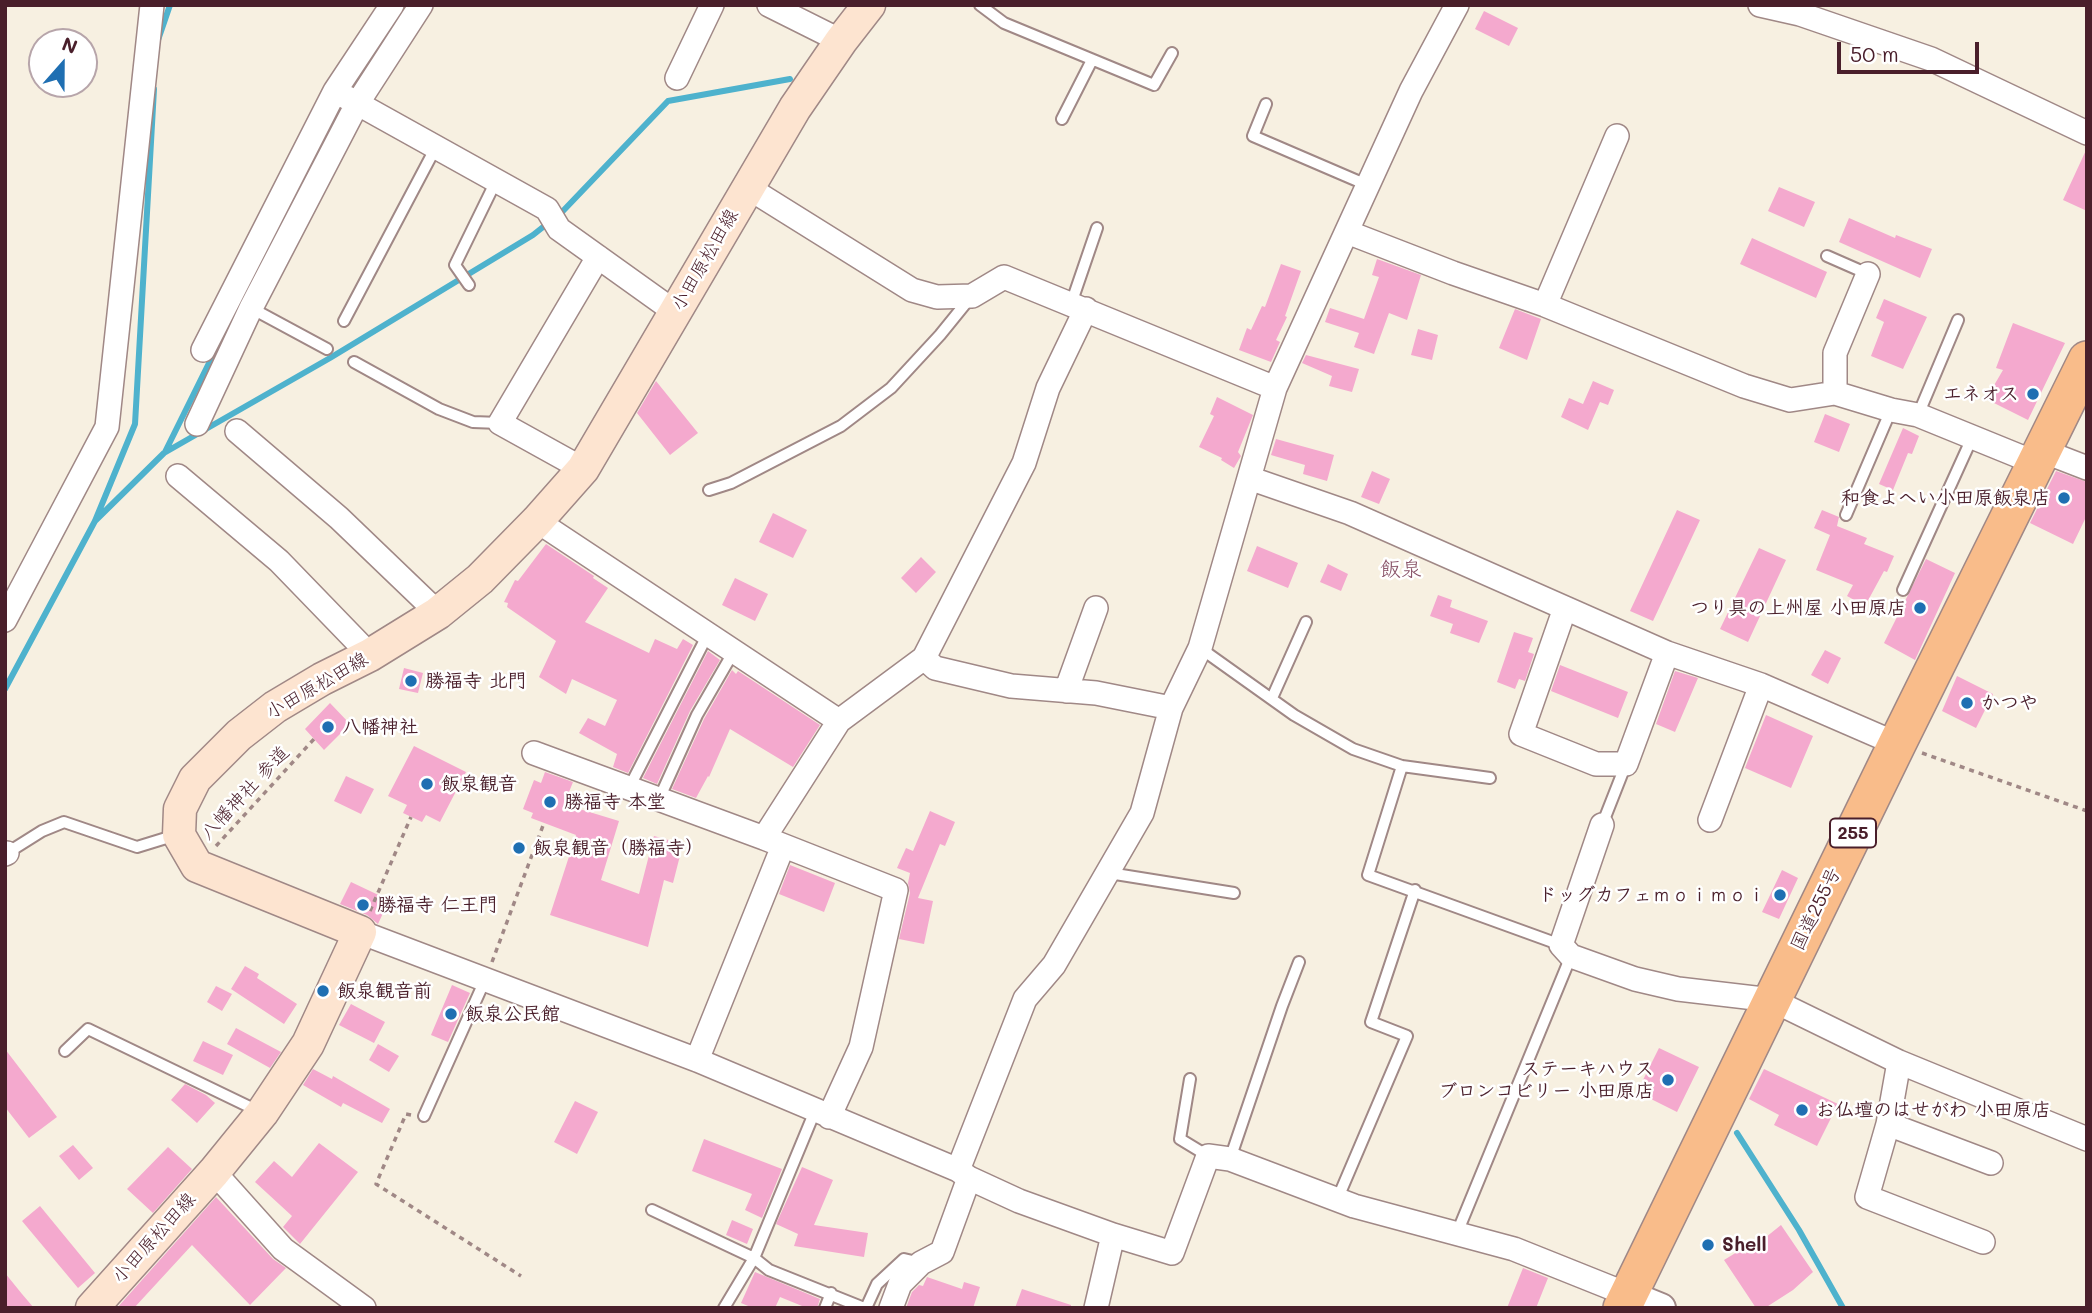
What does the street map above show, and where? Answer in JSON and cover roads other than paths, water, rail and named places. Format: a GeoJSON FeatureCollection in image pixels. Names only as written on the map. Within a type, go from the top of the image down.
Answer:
{"type":"FeatureCollection","features":[{"type":"Feature","properties":{"kind":"highway","name":"国道255号"},"geometry":{"type":"LineString","coordinates":[[1638,1304],[1772,1000],[2087,360]]}},
{"type":"Feature","properties":{"kind":"main road","name":"小田原松田線"},"geometry":{"type":"LineString","coordinates":[[179,835],[180,809],[195,779],[239,735],[275,707],[438,613],[480,579],[583,469],[795,108],[869,5]]}},
{"type":"Feature","properties":{"kind":"main road"},"geometry":{"type":"LineString","coordinates":[[179,835],[197,866],[360,932]]}},
{"type":"Feature","properties":{"kind":"main road","name":"小田原松田線"},"geometry":{"type":"LineString","coordinates":[[92,1308],[214,1172],[262,1113],[308,1044],[360,932]]}},
{"type":"Feature","properties":{"kind":"street"},"geometry":{"type":"LineString","coordinates":[[5,620],[107,427],[152,5]]}},
{"type":"Feature","properties":{"kind":"street"},"geometry":{"type":"LineString","coordinates":[[204,351],[335,91],[392,5]]}},
{"type":"Feature","properties":{"kind":"street"},"geometry":{"type":"LineString","coordinates":[[197,424],[251,309],[357,104],[421,5]]}},
{"type":"Feature","properties":{"kind":"street"},"geometry":{"type":"LineString","coordinates":[[677,78],[712,5]]}},
{"type":"Feature","properties":{"kind":"street"},"geometry":{"type":"LineString","coordinates":[[769,5],[841,41]]}},
{"type":"Feature","properties":{"kind":"street"},"geometry":{"type":"LineString","coordinates":[[891,1308],[900,1284],[921,1264],[942,1252],[963,1174],[1025,999],[1054,965],[1142,813],[1171,708],[1200,648],[1275,388],[1411,92],[1457,5]]}},
{"type":"Feature","properties":{"kind":"street"},"geometry":{"type":"LineString","coordinates":[[1760,5],[1802,10],[1931,59],[2087,133]]}},
{"type":"Feature","properties":{"kind":"street"},"geometry":{"type":"LineString","coordinates":[[335,91],[496,181],[553,219],[598,257],[675,312]]}},
{"type":"Feature","properties":{"kind":"street"},"geometry":{"type":"LineString","coordinates":[[1545,305],[1616,136]]}},
{"type":"Feature","properties":{"kind":"street"},"geometry":{"type":"LineString","coordinates":[[747,187],[912,290],[937,297],[972,296],[1004,277],[1275,388]]}},
{"type":"Feature","properties":{"kind":"street"},"geometry":{"type":"LineString","coordinates":[[1347,232],[1545,305],[1744,386],[1790,400],[1835,393],[1918,415],[1972,438],[2087,468]]}},
{"type":"Feature","properties":{"kind":"street"},"geometry":{"type":"LineString","coordinates":[[583,469],[500,423],[598,257]]}},
{"type":"Feature","properties":{"kind":"street"},"geometry":{"type":"LineString","coordinates":[[1835,393],[1835,354],[1868,274]]}},
{"type":"Feature","properties":{"kind":"street"},"geometry":{"type":"LineString","coordinates":[[229,298],[251,309]]}},
{"type":"Feature","properties":{"kind":"street"},"geometry":{"type":"LineString","coordinates":[[697,1059],[773,842],[839,721],[924,658],[1024,463],[1048,388],[1079,307]]}},
{"type":"Feature","properties":{"kind":"street"},"geometry":{"type":"LineString","coordinates":[[237,431],[339,518],[438,613]]}},
{"type":"Feature","properties":{"kind":"street"},"geometry":{"type":"LineString","coordinates":[[178,476],[279,561],[370,654]]}},
{"type":"Feature","properties":{"kind":"street"},"geometry":{"type":"LineString","coordinates":[[1249,478],[1350,513],[1667,653],[1761,685],[1897,744]]}},
{"type":"Feature","properties":{"kind":"street"},"geometry":{"type":"LineString","coordinates":[[537,521],[839,721]]}},
{"type":"Feature","properties":{"kind":"street"},"geometry":{"type":"LineString","coordinates":[[1066,691],[1096,608]]}},
{"type":"Feature","properties":{"kind":"street"},"geometry":{"type":"LineString","coordinates":[[1565,608],[1521,734],[1596,764],[1626,764],[1667,653]]}},
{"type":"Feature","properties":{"kind":"street"},"geometry":{"type":"LineString","coordinates":[[924,658],[935,668],[1011,686],[1096,693],[1171,708]]}},
{"type":"Feature","properties":{"kind":"street"},"geometry":{"type":"LineString","coordinates":[[1710,820],[1761,685]]}},
{"type":"Feature","properties":{"kind":"street"},"geometry":{"type":"LineString","coordinates":[[534,753],[896,890],[861,1047],[822,1114]]}},
{"type":"Feature","properties":{"kind":"street"},"geometry":{"type":"LineString","coordinates":[[1602,825],[1566,950],[1635,979],[1678,989],[1772,1000],[1899,1062],[2087,1139]]}},
{"type":"Feature","properties":{"kind":"street"},"geometry":{"type":"LineString","coordinates":[[360,932],[697,1059],[963,1174],[1019,1201],[1172,1253],[1219,1158],[1336,1200],[1514,1249],[1638,1304]]}},
{"type":"Feature","properties":{"kind":"street"},"geometry":{"type":"LineString","coordinates":[[1899,1062],[1888,1124],[1867,1197],[1983,1242]]}},
{"type":"Feature","properties":{"kind":"street"},"geometry":{"type":"LineString","coordinates":[[1888,1124],[1991,1163]]}},
{"type":"Feature","properties":{"kind":"street"},"geometry":{"type":"LineString","coordinates":[[214,1172],[283,1249],[364,1308]]}},
{"type":"Feature","properties":{"kind":"street"},"geometry":{"type":"LineString","coordinates":[[1096,1308],[1113,1235]]}},
{"type":"Feature","properties":{"kind":"lane"},"geometry":{"type":"LineString","coordinates":[[980,5],[1004,23],[1154,85],[1172,53]]}},
{"type":"Feature","properties":{"kind":"lane"},"geometry":{"type":"LineString","coordinates":[[1062,119],[1092,60]]}},
{"type":"Feature","properties":{"kind":"lane"},"geometry":{"type":"LineString","coordinates":[[1266,104],[1253,136],[1367,185]]}},
{"type":"Feature","properties":{"kind":"lane"},"geometry":{"type":"LineString","coordinates":[[344,321],[436,147]]}},
{"type":"Feature","properties":{"kind":"lane"},"geometry":{"type":"LineString","coordinates":[[468,285],[455,265],[496,181]]}},
{"type":"Feature","properties":{"kind":"lane"},"geometry":{"type":"LineString","coordinates":[[1079,307],[1097,228]]}},
{"type":"Feature","properties":{"kind":"lane"},"geometry":{"type":"LineString","coordinates":[[1827,256],[1868,274]]}},
{"type":"Feature","properties":{"kind":"lane"},"geometry":{"type":"LineString","coordinates":[[709,490],[731,483],[841,426],[891,388],[972,296]]}},
{"type":"Feature","properties":{"kind":"lane"},"geometry":{"type":"LineString","coordinates":[[251,309],[327,349]]}},
{"type":"Feature","properties":{"kind":"lane"},"geometry":{"type":"LineString","coordinates":[[1918,415],[1958,320]]}},
{"type":"Feature","properties":{"kind":"lane"},"geometry":{"type":"LineString","coordinates":[[354,362],[439,409],[473,422],[500,423]]}},
{"type":"Feature","properties":{"kind":"lane"},"geometry":{"type":"LineString","coordinates":[[1846,514],[1891,410]]}},
{"type":"Feature","properties":{"kind":"lane"},"geometry":{"type":"LineString","coordinates":[[1903,590],[1972,438]]}},
{"type":"Feature","properties":{"kind":"lane"},"geometry":{"type":"LineString","coordinates":[[1272,698],[1306,622]]}},
{"type":"Feature","properties":{"kind":"lane"},"geometry":{"type":"LineString","coordinates":[[629,789],[708,634]]}},
{"type":"Feature","properties":{"kind":"lane"},"geometry":{"type":"LineString","coordinates":[[1200,648],[1317,730],[1353,749],[1402,766],[1490,778]]}},
{"type":"Feature","properties":{"kind":"lane"},"geometry":{"type":"LineString","coordinates":[[659,799],[697,715],[734,651]]}},
{"type":"Feature","properties":{"kind":"lane"},"geometry":{"type":"LineString","coordinates":[[1602,825],[1626,764]]}},
{"type":"Feature","properties":{"kind":"lane"},"geometry":{"type":"LineString","coordinates":[[1402,766],[1368,875],[1415,890],[1566,950],[1457,1233]]}},
{"type":"Feature","properties":{"kind":"lane"},"geometry":{"type":"LineString","coordinates":[[6,853],[42,831],[64,822],[137,847],[179,835]]}},
{"type":"Feature","properties":{"kind":"lane"},"geometry":{"type":"LineString","coordinates":[[1109,873],[1234,892]]}},
{"type":"Feature","properties":{"kind":"lane"},"geometry":{"type":"LineString","coordinates":[[1336,1200],[1407,1036],[1371,1021],[1415,890]]}},
{"type":"Feature","properties":{"kind":"lane"},"geometry":{"type":"LineString","coordinates":[[1190,1079],[1180,1139],[1219,1158],[1299,962]]}},
{"type":"Feature","properties":{"kind":"lane"},"geometry":{"type":"LineString","coordinates":[[424,1116],[485,980]]}},
{"type":"Feature","properties":{"kind":"lane"},"geometry":{"type":"LineString","coordinates":[[65,1051],[88,1029],[262,1113]]}},
{"type":"Feature","properties":{"kind":"lane"},"geometry":{"type":"LineString","coordinates":[[724,1308],[754,1258],[822,1114]]}},
{"type":"Feature","properties":{"kind":"lane"},"geometry":{"type":"LineString","coordinates":[[652,1210],[754,1258],[769,1270],[865,1308],[877,1284],[904,1259],[921,1264]]}},
{"type":"Feature","properties":{"kind":"lane"},"geometry":{"type":"LineString","coordinates":[[825,1308],[831,1293]]}},
{"type":"Feature","properties":{"kind":"waterway"},"geometry":{"type":"LineString","coordinates":[[158,40],[170,5]]}},
{"type":"Feature","properties":{"kind":"waterway"},"geometry":{"type":"LineString","coordinates":[[95,521],[164,453],[330,358],[533,235],[562,212],[668,101],[790,79]]}},
{"type":"Feature","properties":{"kind":"waterway"},"geometry":{"type":"LineString","coordinates":[[5,689],[95,521],[135,424],[154,89]]}},
{"type":"Feature","properties":{"kind":"waterway"},"geometry":{"type":"LineString","coordinates":[[269,245],[346,101]]}},
{"type":"Feature","properties":{"kind":"waterway"},"geometry":{"type":"LineString","coordinates":[[165,452],[216,349]]}},
{"type":"Feature","properties":{"kind":"waterway"},"geometry":{"type":"LineString","coordinates":[[1737,1133],[1799,1230],[1843,1308]]}},
{"type":"Feature","properties":{"kind":"place","name":"エネオス"},"geometry":{"type":"Point","coordinates":[2033,394]}},
{"type":"Feature","properties":{"kind":"place","name":"和食よへい小田原飯泉店"},"geometry":{"type":"Point","coordinates":[2064,498]}},
{"type":"Feature","properties":{"kind":"place","name":"つり具の上州屋 小田原店"},"geometry":{"type":"Point","coordinates":[1920,608]}},
{"type":"Feature","properties":{"kind":"place","name":"勝福寺 北門"},"geometry":{"type":"Point","coordinates":[411,681]}},
{"type":"Feature","properties":{"kind":"place","name":"かつや"},"geometry":{"type":"Point","coordinates":[1967,703]}},
{"type":"Feature","properties":{"kind":"place","name":"八幡神社"},"geometry":{"type":"Point","coordinates":[328,727]}},
{"type":"Feature","properties":{"kind":"place","name":"飯泉観音"},"geometry":{"type":"Point","coordinates":[427,784]}},
{"type":"Feature","properties":{"kind":"place","name":"勝福寺 本堂"},"geometry":{"type":"Point","coordinates":[550,802]}},
{"type":"Feature","properties":{"kind":"place","name":"飯泉観音（勝福寺）"},"geometry":{"type":"Point","coordinates":[519,848]}},
{"type":"Feature","properties":{"kind":"place","name":"ドッグカフェｍｏｉｍｏｉ"},"geometry":{"type":"Point","coordinates":[1780,895]}},
{"type":"Feature","properties":{"kind":"place","name":"勝福寺 仁王門"},"geometry":{"type":"Point","coordinates":[363,905]}},
{"type":"Feature","properties":{"kind":"place","name":"飯泉観音前"},"geometry":{"type":"Point","coordinates":[323,991]}},
{"type":"Feature","properties":{"kind":"place","name":"飯泉公民館"},"geometry":{"type":"Point","coordinates":[451,1014]}},
{"type":"Feature","properties":{"kind":"place","name":"ステーキハウス ブロンコビリー 小田原店"},"geometry":{"type":"Point","coordinates":[1668,1080]}},
{"type":"Feature","properties":{"kind":"place","name":"お仏壇のはせがわ 小田原店"},"geometry":{"type":"Point","coordinates":[1802,1110]}},
{"type":"Feature","properties":{"kind":"place","name":"Shell"},"geometry":{"type":"Point","coordinates":[1708,1245]}},
{"type":"Feature","properties":{"kind":"district","name":"飯泉"},"geometry":{"type":"Point","coordinates":[1401,570]}}]}
